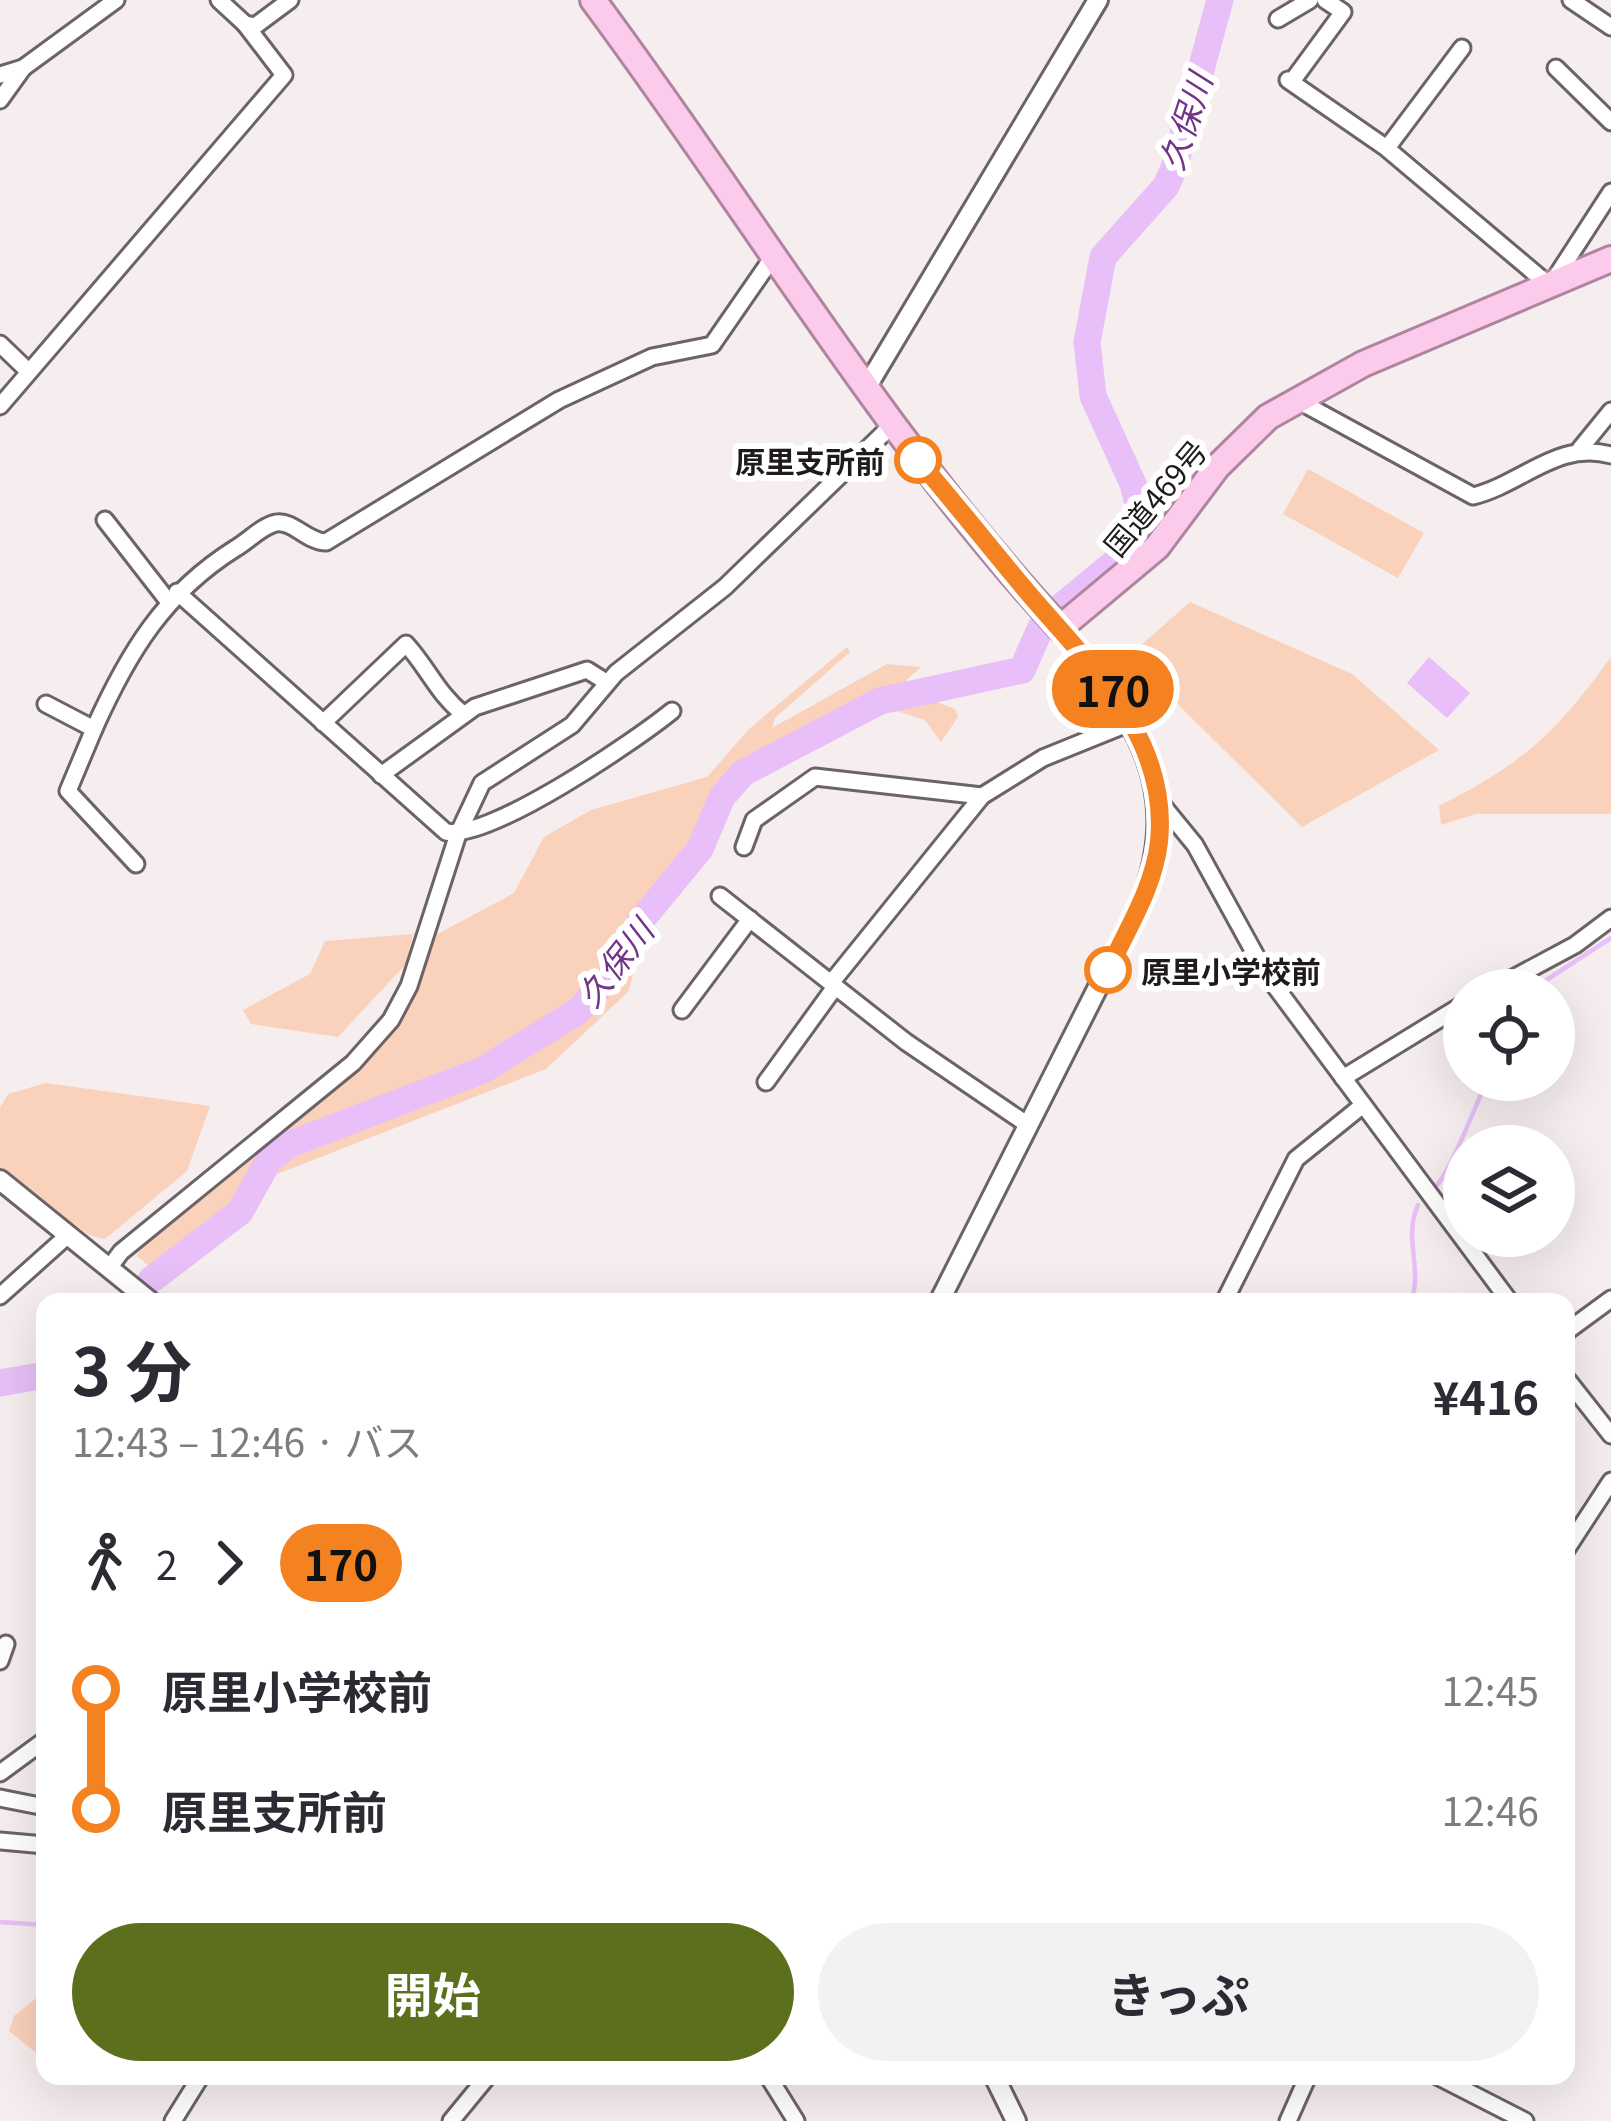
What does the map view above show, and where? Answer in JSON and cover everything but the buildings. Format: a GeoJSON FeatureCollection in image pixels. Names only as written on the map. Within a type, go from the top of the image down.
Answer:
{"type":"FeatureCollection","features":[{"type":"Feature","properties":{"kind":"highway"},"geometry":{"type":"LineString","coordinates":[[593,0],[891,426],[1060,628]]}},
{"type":"Feature","properties":{"kind":"highway","name":"国道469号"},"geometry":{"type":"LineString","coordinates":[[1060,628],[1131,574],[1244,437],[1297,400],[1363,364],[1611,260]]}},
{"type":"Feature","properties":{"kind":"street"},"geometry":{"type":"LineString","coordinates":[[0,100],[23,68],[116,0]]}},
{"type":"Feature","properties":{"kind":"street"},"geometry":{"type":"LineString","coordinates":[[0,406],[284,75],[245,24],[219,0]]}},
{"type":"Feature","properties":{"kind":"street"},"geometry":{"type":"LineString","coordinates":[[245,24],[265,22],[290,0]]}},
{"type":"Feature","properties":{"kind":"street"},"geometry":{"type":"LineString","coordinates":[[866,388],[1098,0]]}},
{"type":"Feature","properties":{"kind":"street"},"geometry":{"type":"LineString","coordinates":[[1278,19],[1310,0]]}},
{"type":"Feature","properties":{"kind":"street"},"geometry":{"type":"LineString","coordinates":[[1325,0],[1343,12],[1291,80],[1387,148],[1550,286],[1611,192]]}},
{"type":"Feature","properties":{"kind":"street"},"geometry":{"type":"LineString","coordinates":[[1570,0],[1611,27]]}},
{"type":"Feature","properties":{"kind":"street"},"geometry":{"type":"LineString","coordinates":[[1387,148],[1462,48]]}},
{"type":"Feature","properties":{"kind":"street"},"geometry":{"type":"LineString","coordinates":[[0,75],[23,68]]}},
{"type":"Feature","properties":{"kind":"street"},"geometry":{"type":"LineString","coordinates":[[1556,68],[1611,122]]}},
{"type":"Feature","properties":{"kind":"street"},"geometry":{"type":"LineString","coordinates":[[136,864],[68,791],[131,651],[173,596],[273,524],[288,525],[309,541],[326,542],[559,400],[652,357],[712,345],[775,254]]}},
{"type":"Feature","properties":{"kind":"street"},"geometry":{"type":"LineString","coordinates":[[0,344],[27,370]]}},
{"type":"Feature","properties":{"kind":"street"},"geometry":{"type":"LineString","coordinates":[[1297,400],[1473,496],[1580,449],[1611,411]]}},
{"type":"Feature","properties":{"kind":"street"},"geometry":{"type":"LineString","coordinates":[[109,1268],[121,1252],[353,1063],[391,1020],[409,986],[458,835],[482,783],[553,742],[606,682],[724,587],[891,426]]}},
{"type":"Feature","properties":{"kind":"street"},"geometry":{"type":"LineString","coordinates":[[1580,449],[1611,455]]}},
{"type":"Feature","properties":{"kind":"street"},"geometry":{"type":"LineString","coordinates":[[105,520],[173,596],[446,832],[458,835],[524,805],[628,746],[672,711]]}},
{"type":"Feature","properties":{"kind":"street"},"geometry":{"type":"LineString","coordinates":[[944,1293],[1141,902],[1159,842],[1159,801],[1132,722],[1114,691],[1060,628]]}},
{"type":"Feature","properties":{"kind":"street"},"geometry":{"type":"LineString","coordinates":[[323,723],[406,644],[429,670],[431,684],[463,714]]}},
{"type":"Feature","properties":{"kind":"street"},"geometry":{"type":"LineString","coordinates":[[381,775],[463,714],[560,675],[587,670],[606,682]]}},
{"type":"Feature","properties":{"kind":"street"},"geometry":{"type":"LineString","coordinates":[[46,704],[94,729]]}},
{"type":"Feature","properties":{"kind":"street"},"geometry":{"type":"LineString","coordinates":[[766,1082],[833,985],[982,796],[1043,758],[1132,722]]}},
{"type":"Feature","properties":{"kind":"street"},"geometry":{"type":"LineString","coordinates":[[744,847],[754,820],[815,777],[982,796]]}},
{"type":"Feature","properties":{"kind":"street"},"geometry":{"type":"LineString","coordinates":[[1159,801],[1195,845],[1266,974],[1501,1293]]}},
{"type":"Feature","properties":{"kind":"street"},"geometry":{"type":"LineString","coordinates":[[720,896],[833,985],[1028,1125]]}},
{"type":"Feature","properties":{"kind":"street"},"geometry":{"type":"LineString","coordinates":[[1530,969],[1575,945],[1611,918]]}},
{"type":"Feature","properties":{"kind":"street"},"geometry":{"type":"LineString","coordinates":[[682,1010],[749,919]]}},
{"type":"Feature","properties":{"kind":"street"},"geometry":{"type":"LineString","coordinates":[[1343,1078],[1443,1017]]}},
{"type":"Feature","properties":{"kind":"street"},"geometry":{"type":"LineString","coordinates":[[1229,1293],[1296,1159],[1363,1105]]}},
{"type":"Feature","properties":{"kind":"street"},"geometry":{"type":"LineString","coordinates":[[0,1180],[140,1293]]}},
{"type":"Feature","properties":{"kind":"street"},"geometry":{"type":"LineString","coordinates":[[0,1296],[67,1236]]}},
{"type":"Feature","properties":{"kind":"street"},"geometry":{"type":"LineString","coordinates":[[1575,1325],[1611,1298]]}},
{"type":"Feature","properties":{"kind":"street"},"geometry":{"type":"LineString","coordinates":[[1575,1389],[1611,1435]]}},
{"type":"Feature","properties":{"kind":"street"},"geometry":{"type":"LineString","coordinates":[[1575,1536],[1611,1481]]}},
{"type":"Feature","properties":{"kind":"street"},"geometry":{"type":"LineString","coordinates":[[0,1661],[6,1644]]}},
{"type":"Feature","properties":{"kind":"street"},"geometry":{"type":"LineString","coordinates":[[0,1773],[36,1747]]}},
{"type":"Feature","properties":{"kind":"street"},"geometry":{"type":"LineString","coordinates":[[0,1798],[36,1805]]}},
{"type":"Feature","properties":{"kind":"street"},"geometry":{"type":"LineString","coordinates":[[0,1841],[36,1845]]}},
{"type":"Feature","properties":{"kind":"street"},"geometry":{"type":"LineString","coordinates":[[173,2121],[195,2085]]}},
{"type":"Feature","properties":{"kind":"street"},"geometry":{"type":"LineString","coordinates":[[451,2121],[481,2085]]}},
{"type":"Feature","properties":{"kind":"street"},"geometry":{"type":"LineString","coordinates":[[774,2085],[796,2121]]}},
{"type":"Feature","properties":{"kind":"street"},"geometry":{"type":"LineString","coordinates":[[999,2085],[1016,2121]]}},
{"type":"Feature","properties":{"kind":"street"},"geometry":{"type":"LineString","coordinates":[[1288,2121],[1304,2085]]}},
{"type":"Feature","properties":{"kind":"street"},"geometry":{"type":"LineString","coordinates":[[1455,2085],[1525,2121]]}},
{"type":"Feature","properties":{"kind":"shaded area"},"geometry":{"type":"Polygon","coordinates":[[[1308,469],[1424,533],[1398,578],[1283,514],[1308,469]]]}},
{"type":"Feature","properties":{"kind":"shaded area"},"geometry":{"type":"Polygon","coordinates":[[[1190,602],[1352,674],[1439,750],[1302,827],[1129,656],[1190,602]]]}},
{"type":"Feature","properties":{"kind":"shaded area"},"geometry":{"type":"Polygon","coordinates":[[[847,647],[850,652],[775,718],[772,728],[887,664],[921,667],[899,687],[955,709],[958,717],[941,742],[925,720],[866,701],[750,760],[728,797],[711,850],[652,912],[628,992],[546,1069],[272,1176],[243,1218],[165,1279],[137,1256],[143,1243],[359,1068],[395,1023],[432,937],[514,893],[544,837],[591,810],[707,777],[749,729],[847,647]]]}},
{"type":"Feature","properties":{"kind":"shaded area"},"geometry":{"type":"Polygon","coordinates":[[[1429,657],[1470,693],[1447,718],[1407,683],[1429,657]]]}},
{"type":"Feature","properties":{"kind":"shaded area"},"geometry":{"type":"Polygon","coordinates":[[[1611,657],[1611,814],[1476,814],[1441,825],[1439,806],[1536,744],[1611,657]]]}},
{"type":"Feature","properties":{"kind":"shaded area"},"geometry":{"type":"Polygon","coordinates":[[[413,934],[406,964],[338,1037],[251,1024],[243,1010],[310,974],[325,941],[413,934]]]}},
{"type":"Feature","properties":{"kind":"shaded area"},"geometry":{"type":"Polygon","coordinates":[[[46,1083],[210,1106],[187,1171],[105,1239],[91,1236],[0,1173],[0,1108],[8,1094],[46,1083]]]}},
{"type":"Feature","properties":{"kind":"shaded area"},"geometry":{"type":"Polygon","coordinates":[[[36,1998],[36,2053],[9,2031],[14,2016],[36,1998]]]}},
{"type":"Feature","properties":{"kind":"waterway","name":"久保川"},"geometry":{"type":"LineString","coordinates":[[1062,606],[1136,545],[1144,526],[1133,484],[1093,396],[1087,342],[1103,257],[1166,186],[1174,168],[1220,0]]}},
{"type":"Feature","properties":{"kind":"waterway","name":"久保川"},"geometry":{"type":"LineString","coordinates":[[151,1280],[240,1212],[269,1160],[288,1145],[483,1070],[578,1011],[621,964],[639,923],[700,849],[722,797],[743,773],[880,701],[1022,670],[1041,627]]}},
{"type":"Feature","properties":{"kind":"waterway"},"geometry":{"type":"LineString","coordinates":[[1563,969],[1611,938]]}},
{"type":"Feature","properties":{"kind":"waterway"},"geometry":{"type":"LineString","coordinates":[[1435,1187],[1478,1101]]}},
{"type":"Feature","properties":{"kind":"waterway"},"geometry":{"type":"LineString","coordinates":[[1413,1293],[1412,1229],[1418,1205]]}},
{"type":"Feature","properties":{"kind":"waterway","name":"久保川"},"geometry":{"type":"LineString","coordinates":[[0,1383],[36,1377]]}},
{"type":"Feature","properties":{"kind":"waterway"},"geometry":{"type":"LineString","coordinates":[[0,1922],[36,1924]]}},
{"type":"Feature","properties":{"kind":"bus line","name":"170"},"geometry":{"type":"LineString","coordinates":[[918,460],[1114,691],[1140,742],[1159,801],[1159,842],[1141,902],[1108,970]]}},
{"type":"Feature","properties":{"kind":"place","name":"原里支所前"},"geometry":{"type":"Point","coordinates":[918,460]}},
{"type":"Feature","properties":{"kind":"place","name":"原里小学校前"},"geometry":{"type":"Point","coordinates":[1108,970]}}]}
